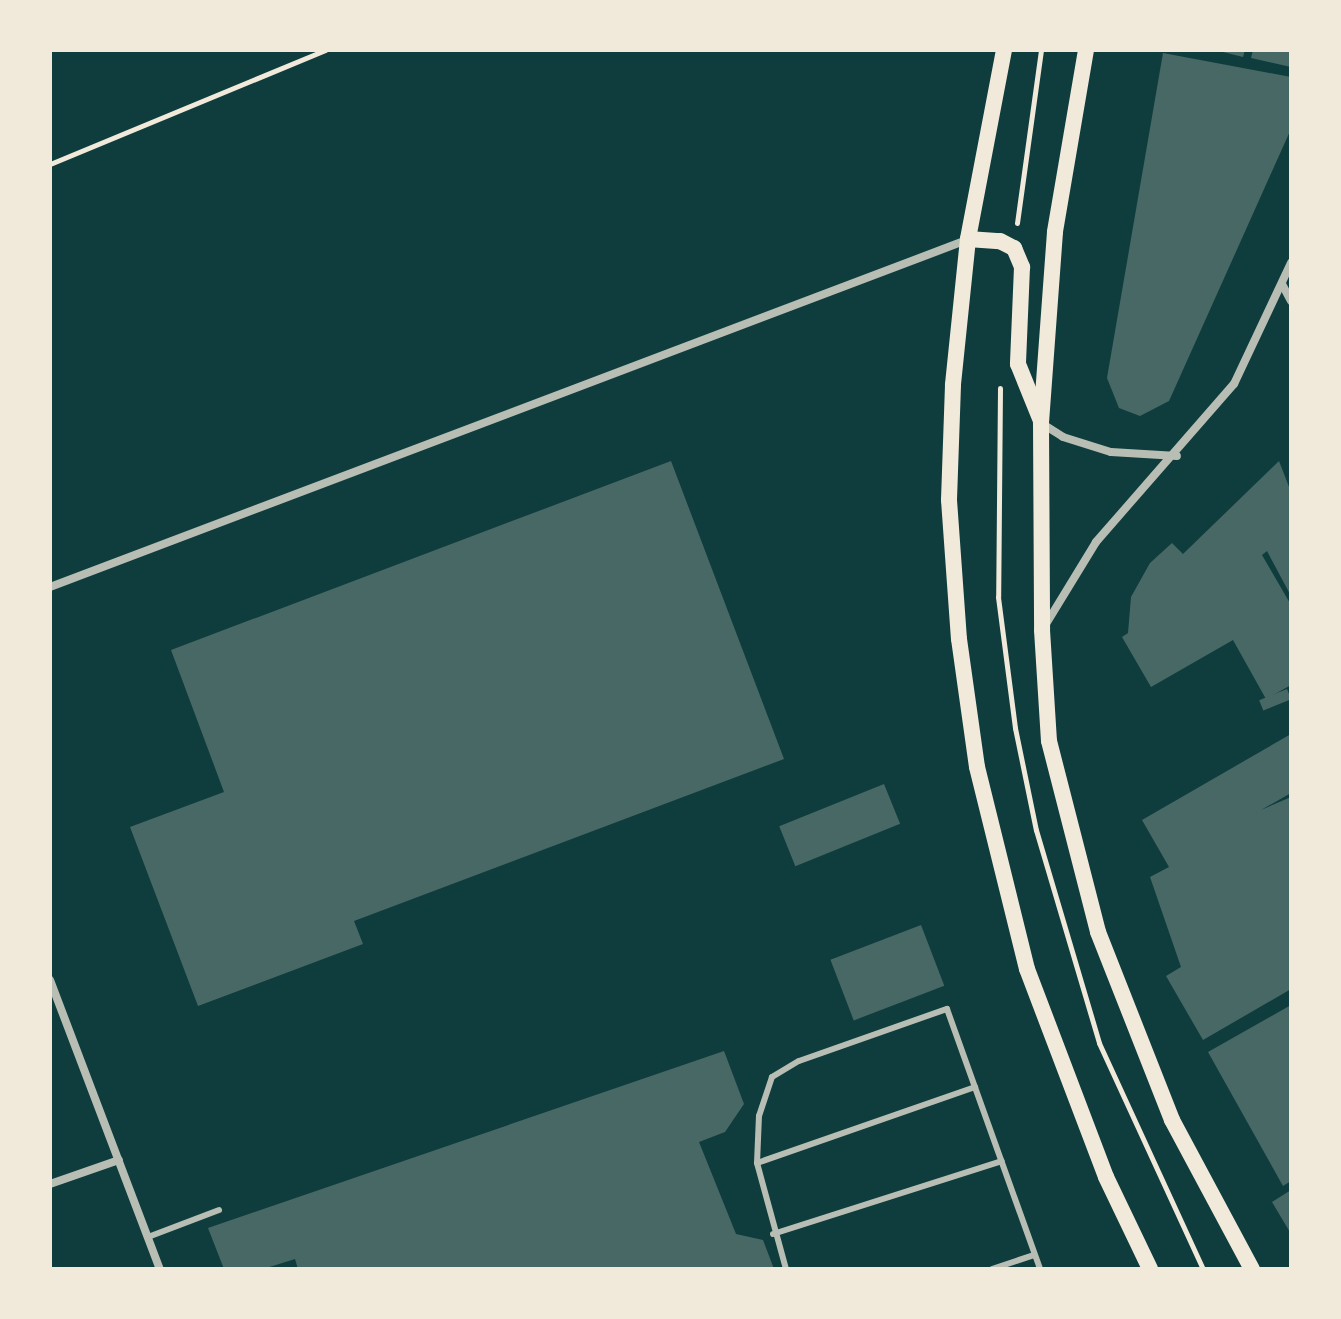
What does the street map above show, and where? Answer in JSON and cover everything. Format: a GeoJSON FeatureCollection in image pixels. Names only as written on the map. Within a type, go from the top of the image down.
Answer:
{"type":"FeatureCollection","features":[{"type":"Feature","properties":{"kind":"main road"},"geometry":{"type":"LineString","coordinates":[[1004,50],[968,239],[953,385],[949,500],[959,639],[977,767],[1027,969],[1106,1177],[1150,1269]]}},
{"type":"Feature","properties":{"kind":"main road"},"geometry":{"type":"LineString","coordinates":[[1086,50],[1055,232],[1041,423],[1042,630],[1049,741],[1098,932],[1172,1120],[1252,1269]]}},
{"type":"Feature","properties":{"kind":"main road"},"geometry":{"type":"LineString","coordinates":[[968,239],[1000,241],[1014,248],[1022,267],[1018,364],[1041,423]]}},
{"type":"Feature","properties":{"kind":"street"},"geometry":{"type":"LineString","coordinates":[[50,587],[968,239]]}},
{"type":"Feature","properties":{"kind":"street"},"geometry":{"type":"LineString","coordinates":[[1042,630],[1096,542],[1177,456],[1234,384],[1291,263]]}},
{"type":"Feature","properties":{"kind":"street"},"geometry":{"type":"LineString","coordinates":[[1282,284],[1291,301]]}},
{"type":"Feature","properties":{"kind":"street"},"geometry":{"type":"LineString","coordinates":[[1041,423],[1063,437],[1111,452],[1177,456]]}},
{"type":"Feature","properties":{"kind":"street"},"geometry":{"type":"LineString","coordinates":[[50,980],[160,1269]]}},
{"type":"Feature","properties":{"kind":"street"},"geometry":{"type":"LineString","coordinates":[[50,1184],[119,1160]]}},
{"type":"Feature","properties":{"kind":"lane"},"geometry":{"type":"LineString","coordinates":[[786,1269],[773,1234],[757,1163],[759,1116],[772,1077],[781,1069],[947,1009],[1040,1269]]}},
{"type":"Feature","properties":{"kind":"lane"},"geometry":{"type":"LineString","coordinates":[[757,1163],[975,1087]]}},
{"type":"Feature","properties":{"kind":"lane"},"geometry":{"type":"LineString","coordinates":[[773,1234],[1002,1161]]}},
{"type":"Feature","properties":{"kind":"lane"},"geometry":{"type":"LineString","coordinates":[[148,1237],[219,1210]]}},
{"type":"Feature","properties":{"kind":"lane"},"geometry":{"type":"LineString","coordinates":[[992,1269],[1034,1255]]}},
{"type":"Feature","properties":{"kind":"path"},"geometry":{"type":"LineString","coordinates":[[50,164],[325,50]]}},
{"type":"Feature","properties":{"kind":"building"},"geometry":{"type":"Polygon","coordinates":[[[1215,50],[1245,50],[1243,57],[1215,50]]]}},
{"type":"Feature","properties":{"kind":"building"},"geometry":{"type":"Polygon","coordinates":[[[1253,50],[1291,50],[1291,67],[1251,58],[1253,50]]]}},
{"type":"Feature","properties":{"kind":"building"},"geometry":{"type":"Polygon","coordinates":[[[1163,53],[1291,77],[1291,129],[1169,401],[1140,416],[1119,408],[1107,378],[1163,53]]]}},
{"type":"Feature","properties":{"kind":"building"},"geometry":{"type":"Polygon","coordinates":[[[671,461],[784,759],[354,921],[363,944],[198,1006],[130,827],[224,792],[171,650],[671,461]]]}},
{"type":"Feature","properties":{"kind":"building"},"geometry":{"type":"Polygon","coordinates":[[[1279,461],[1291,492],[1291,596],[1267,551],[1262,555],[1291,605],[1291,685],[1266,699],[1233,640],[1151,687],[1122,637],[1128,633],[1131,597],[1150,563],[1172,543],[1183,554],[1279,461]]]}},
{"type":"Feature","properties":{"kind":"building"},"geometry":{"type":"Polygon","coordinates":[[[1287,689],[1291,699],[1263,710],[1259,700],[1287,689]]]}},
{"type":"Feature","properties":{"kind":"building"},"geometry":{"type":"Polygon","coordinates":[[[1291,734],[1291,793],[1261,810],[1291,797],[1291,989],[1203,1040],[1166,976],[1181,967],[1150,877],[1169,867],[1142,820],[1291,734]]]}},
{"type":"Feature","properties":{"kind":"building"},"geometry":{"type":"Polygon","coordinates":[[[884,784],[900,824],[795,866],[779,826],[884,784]]]}},
{"type":"Feature","properties":{"kind":"building"},"geometry":{"type":"Polygon","coordinates":[[[921,925],[944,986],[854,1020],[830,960],[921,925]]]}},
{"type":"Feature","properties":{"kind":"building"},"geometry":{"type":"Polygon","coordinates":[[[1291,1005],[1291,1181],[1283,1186],[1208,1052],[1291,1005]]]}},
{"type":"Feature","properties":{"kind":"building"},"geometry":{"type":"Polygon","coordinates":[[[724,1051],[744,1104],[725,1132],[699,1142],[736,1234],[763,1240],[774,1269],[298,1269],[295,1259],[263,1269],[224,1269],[208,1228],[724,1051]]]}},
{"type":"Feature","properties":{"kind":"building"},"geometry":{"type":"Polygon","coordinates":[[[1291,1190],[1291,1234],[1272,1202],[1291,1190]]]}}]}
